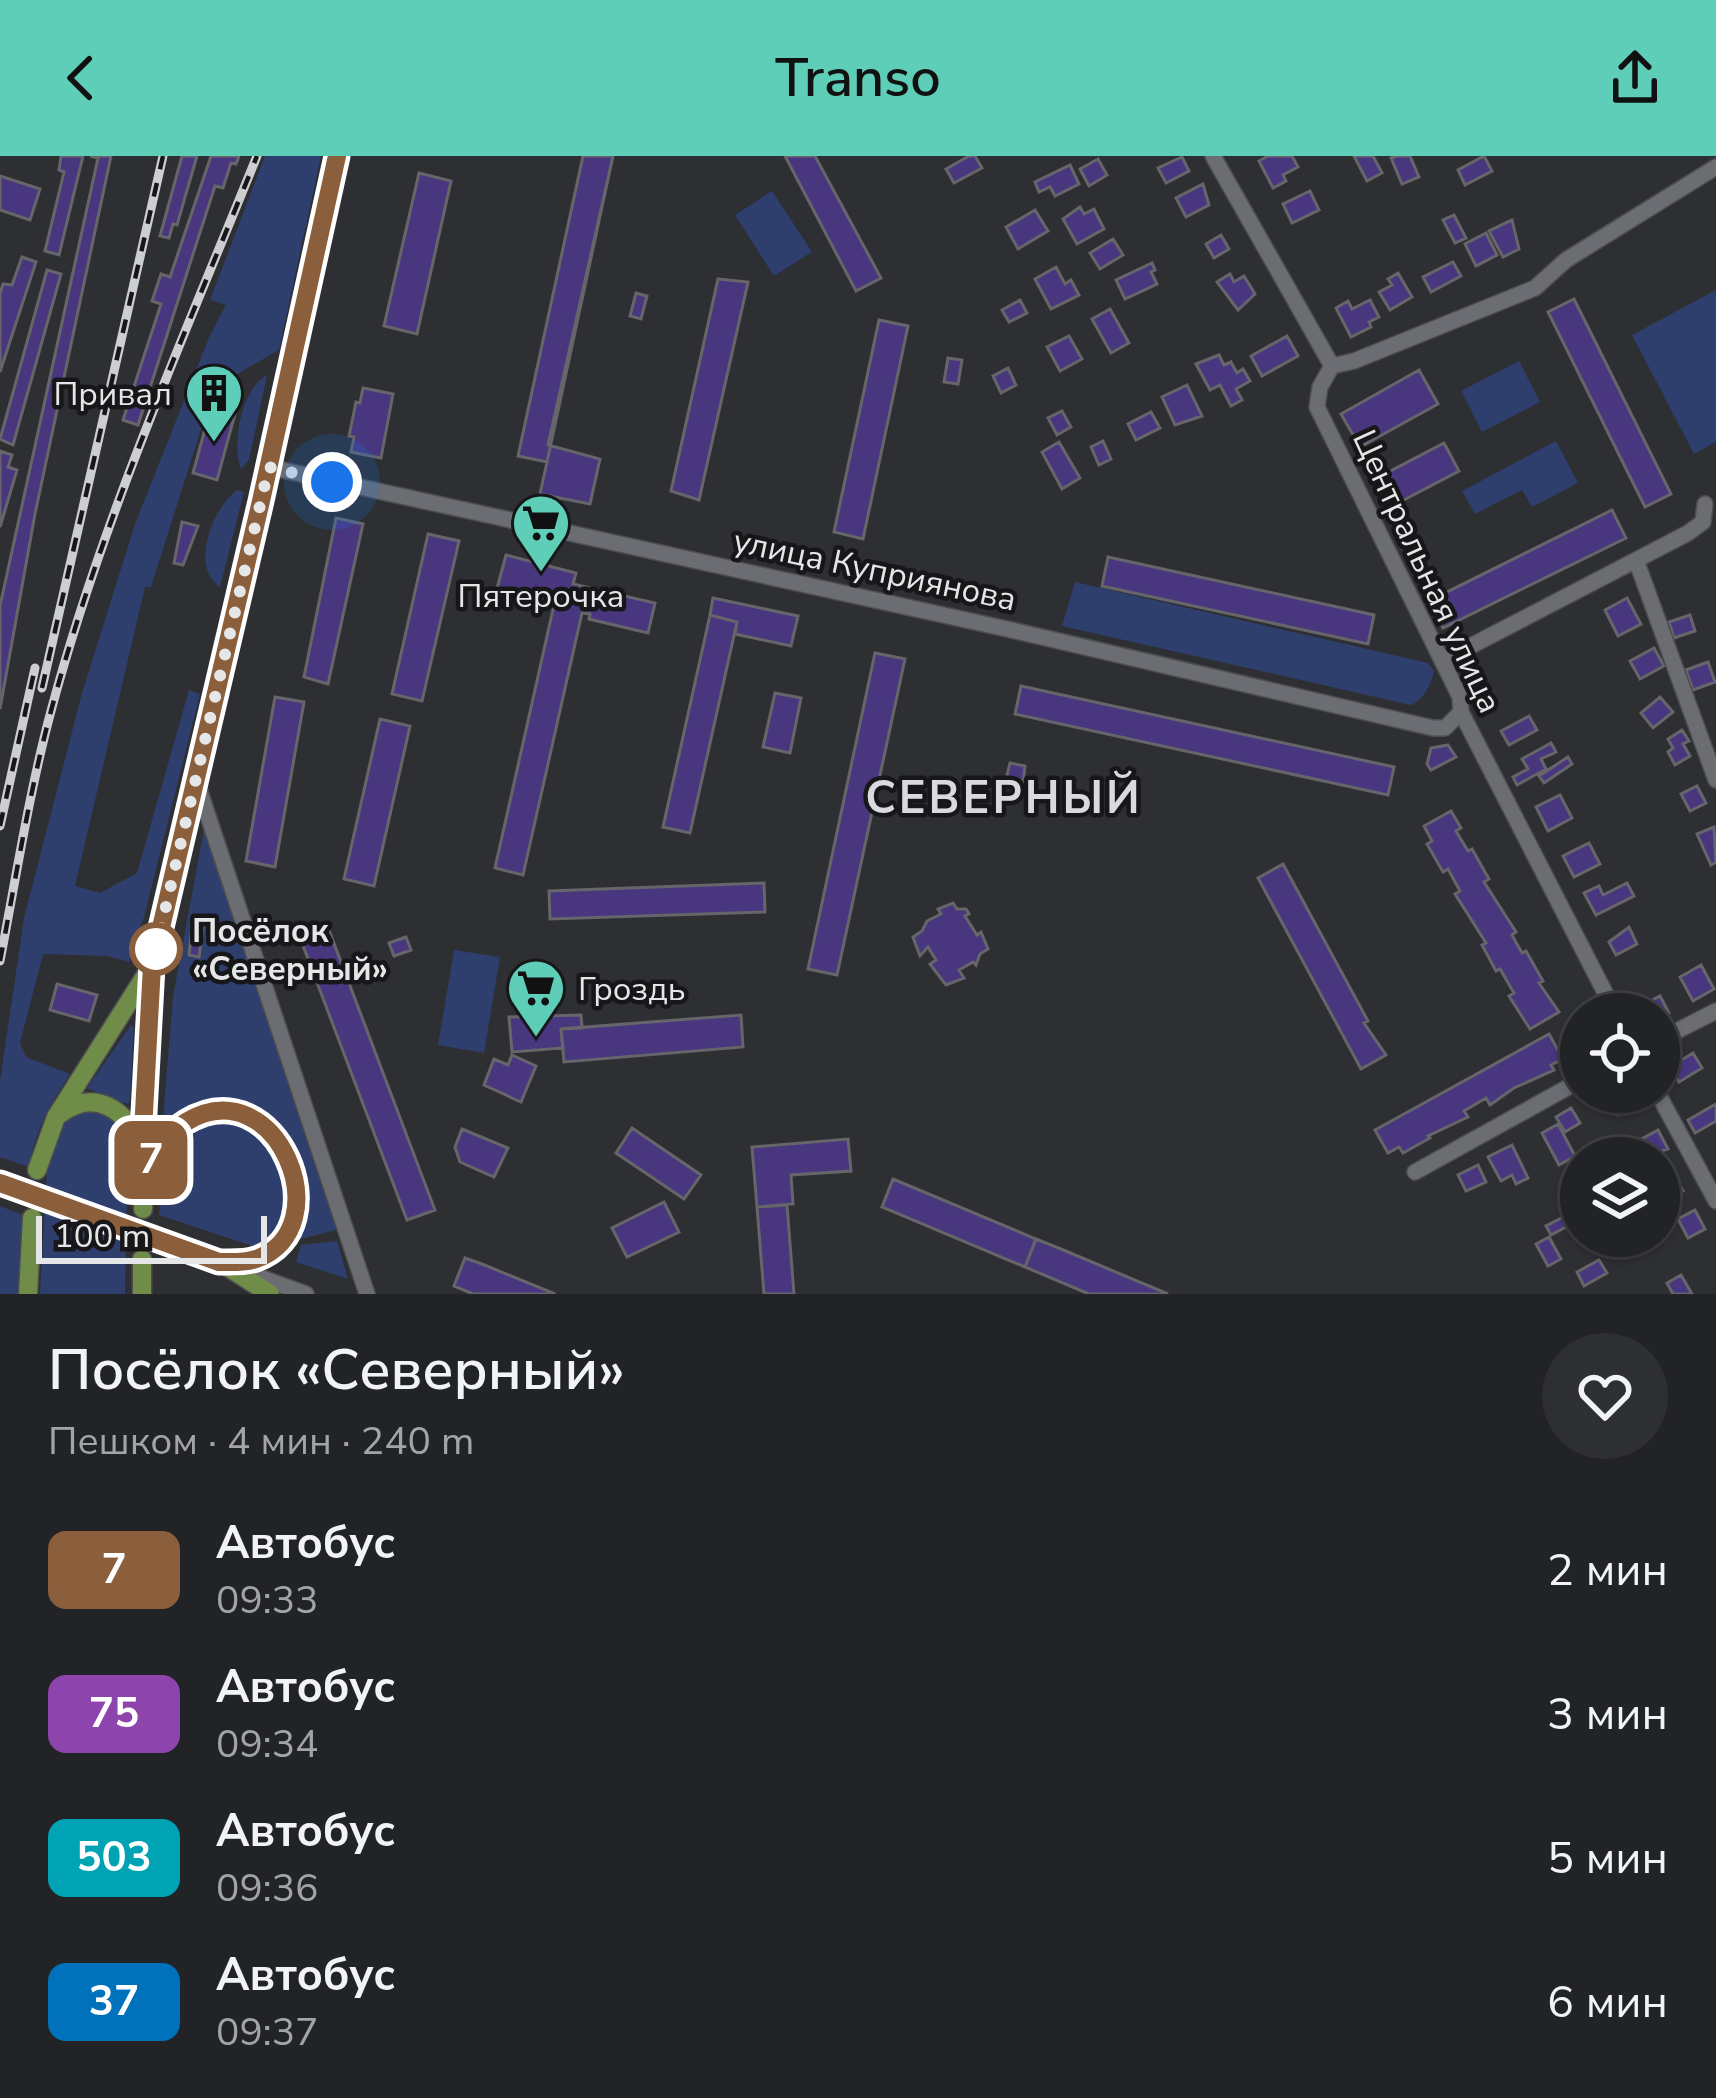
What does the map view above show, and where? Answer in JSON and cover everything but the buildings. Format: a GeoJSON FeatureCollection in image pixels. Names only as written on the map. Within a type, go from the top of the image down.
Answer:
{"type":"FeatureCollection","features":[{"type":"Feature","properties":{"kind":"main road"},"geometry":{"type":"LineString","coordinates":[[142,1208],[152,966],[337,156]]}},
{"type":"Feature","properties":{"kind":"main road"},"geometry":{"type":"LineString","coordinates":[[37,1170],[56,1117],[152,966]]}},
{"type":"Feature","properties":{"kind":"main road"},"geometry":{"type":"LineString","coordinates":[[56,1117],[84,1102],[106,1103],[126,1119],[142,1149]]}},
{"type":"Feature","properties":{"kind":"main road"},"geometry":{"type":"LineString","coordinates":[[143,1171],[175,1130],[201,1115],[249,1118],[277,1136],[293,1173],[293,1218],[288,1235],[253,1261],[219,1262]]}},
{"type":"Feature","properties":{"kind":"main road"},"geometry":{"type":"LineString","coordinates":[[0,1183],[219,1262],[271,1294]]}},
{"type":"Feature","properties":{"kind":"main road"},"geometry":{"type":"LineString","coordinates":[[28,1294],[32,1218]]}},
{"type":"Feature","properties":{"kind":"main road"},"geometry":{"type":"LineString","coordinates":[[142,1259],[142,1294]]}},
{"type":"Feature","properties":{"kind":"street"},"geometry":{"type":"LineString","coordinates":[[1213,156],[1332,366],[1535,289],[1567,260],[1716,167]]}},
{"type":"Feature","properties":{"kind":"street","name":"Центральная улица"},"geometry":{"type":"LineString","coordinates":[[1332,366],[1320,387],[1317,406],[1460,698],[1461,712],[1605,993]]}},
{"type":"Feature","properties":{"kind":"street","name":"улица Куприянова"},"geometry":{"type":"LineString","coordinates":[[269,467],[1433,728],[1444,728],[1461,712]]}},
{"type":"Feature","properties":{"kind":"street"},"geometry":{"type":"LineString","coordinates":[[1442,661],[1703,522],[1705,504]]}},
{"type":"Feature","properties":{"kind":"street"},"geometry":{"type":"LineString","coordinates":[[1636,560],[1716,780]]}},
{"type":"Feature","properties":{"kind":"street"},"geometry":{"type":"LineString","coordinates":[[197,782],[367,1294]]}},
{"type":"Feature","properties":{"kind":"street"},"geometry":{"type":"LineString","coordinates":[[1680,1029],[1716,1011]]}},
{"type":"Feature","properties":{"kind":"street"},"geometry":{"type":"LineString","coordinates":[[1415,1172],[1560,1092]]}},
{"type":"Feature","properties":{"kind":"street"},"geometry":{"type":"LineString","coordinates":[[1669,1113],[1716,1202]]}},
{"type":"Feature","properties":{"kind":"street"},"geometry":{"type":"LineString","coordinates":[[219,1262],[306,1294]]}},
{"type":"Feature","properties":{"kind":"shaded area"},"geometry":{"type":"Polygon","coordinates":[[[265,156],[321,156],[279,350],[229,379],[209,404],[151,587],[145,587],[75,886],[100,893],[137,873],[189,690],[200,694],[129,962],[107,956],[43,954],[20,1043],[26,1057],[70,1074],[44,1118],[29,1167],[0,1157],[0,1081],[24,918],[82,693],[135,524],[226,305],[210,300],[265,156]]]}},
{"type":"Feature","properties":{"kind":"shaded area"},"geometry":{"type":"Polygon","coordinates":[[[772,191],[812,252],[774,276],[735,215],[772,191]]]}},
{"type":"Feature","properties":{"kind":"shaded area"},"geometry":{"type":"Polygon","coordinates":[[[1716,290],[1716,442],[1694,454],[1632,335],[1716,290]]]}},
{"type":"Feature","properties":{"kind":"shaded area"},"geometry":{"type":"Polygon","coordinates":[[[1519,361],[1540,402],[1482,432],[1461,391],[1519,361]]]}},
{"type":"Feature","properties":{"kind":"shaded area"},"geometry":{"type":"Polygon","coordinates":[[[267,375],[249,460],[241,469],[237,446],[241,418],[251,392],[267,375]]]}},
{"type":"Feature","properties":{"kind":"shaded area"},"geometry":{"type":"Polygon","coordinates":[[[1556,441],[1578,483],[1532,507],[1522,490],[1475,514],[1462,491],[1556,441]]]}},
{"type":"Feature","properties":{"kind":"shaded area"},"geometry":{"type":"Polygon","coordinates":[[[237,490],[244,492],[220,587],[211,578],[205,552],[213,523],[237,490]]]}},
{"type":"Feature","properties":{"kind":"shaded area"},"geometry":{"type":"Polygon","coordinates":[[[1075,582],[1428,663],[1434,671],[1426,691],[1411,705],[1062,626],[1075,582]]]}},
{"type":"Feature","properties":{"kind":"shaded area"},"geometry":{"type":"Polygon","coordinates":[[[210,826],[340,1229],[297,1240],[302,1174],[289,1137],[275,1123],[257,1113],[216,1105],[192,1109],[170,1121],[163,1119],[173,997],[204,829],[210,826]]]}},
{"type":"Feature","properties":{"kind":"shaded area"},"geometry":{"type":"Polygon","coordinates":[[[454,950],[500,957],[484,1053],[438,1045],[454,950]]]}},
{"type":"Feature","properties":{"kind":"shaded area"},"geometry":{"type":"Polygon","coordinates":[[[134,1027],[127,1104],[87,1088],[134,1027]]]}},
{"type":"Feature","properties":{"kind":"shaded area"},"geometry":{"type":"Polygon","coordinates":[[[87,1109],[114,1117],[128,1142],[125,1294],[40,1294],[47,1166],[64,1123],[87,1109]]]}},
{"type":"Feature","properties":{"kind":"shaded area"},"geometry":{"type":"Polygon","coordinates":[[[229,1121],[250,1130],[267,1145],[286,1184],[281,1223],[270,1238],[252,1246],[159,1215],[166,1163],[180,1139],[208,1124],[229,1121]]]}},
{"type":"Feature","properties":{"kind":"shaded area"},"geometry":{"type":"Polygon","coordinates":[[[0,1206],[23,1215],[18,1294],[0,1294],[0,1206]]]}},
{"type":"Feature","properties":{"kind":"shaded area"},"geometry":{"type":"Polygon","coordinates":[[[337,1241],[348,1279],[296,1262],[301,1245],[337,1241]]]}},
{"type":"Feature","properties":{"kind":"railway"},"geometry":{"type":"LineString","coordinates":[[42,688],[163,156]]}},
{"type":"Feature","properties":{"kind":"railway"},"geometry":{"type":"LineString","coordinates":[[0,961],[36,773],[71,640],[145,430],[257,156]]}},
{"type":"Feature","properties":{"kind":"railway"},"geometry":{"type":"LineString","coordinates":[[0,826],[35,668]]}},
{"type":"Feature","properties":{"kind":"bus line","name":"7"},"geometry":{"type":"LineString","coordinates":[[0,1183],[219,1262],[253,1261],[288,1235],[295,1196],[293,1173],[271,1129],[230,1114],[201,1115],[175,1130],[143,1171],[142,1149],[152,966],[337,156]]}},
{"type":"Feature","properties":{"kind":"place","name":"Привал"},"geometry":{"type":"Point","coordinates":[214,444]}},
{"type":"Feature","properties":{"kind":"place","name":"Пятерочка"},"geometry":{"type":"Point","coordinates":[541,574]}},
{"type":"Feature","properties":{"kind":"place","name":"Посёлок «Северный»"},"geometry":{"type":"Point","coordinates":[156,949]}},
{"type":"Feature","properties":{"kind":"place","name":"Гроздь"},"geometry":{"type":"Point","coordinates":[536,1039]}},
{"type":"Feature","properties":{"kind":"district","name":"СЕВЕРНЫЙ"},"geometry":{"type":"Point","coordinates":[1004,797]}},
{"type":"Feature","properties":{"kind":"route"},"geometry":{"type":"LineString","coordinates":[[156,949],[269,467],[332,482]]}}]}
